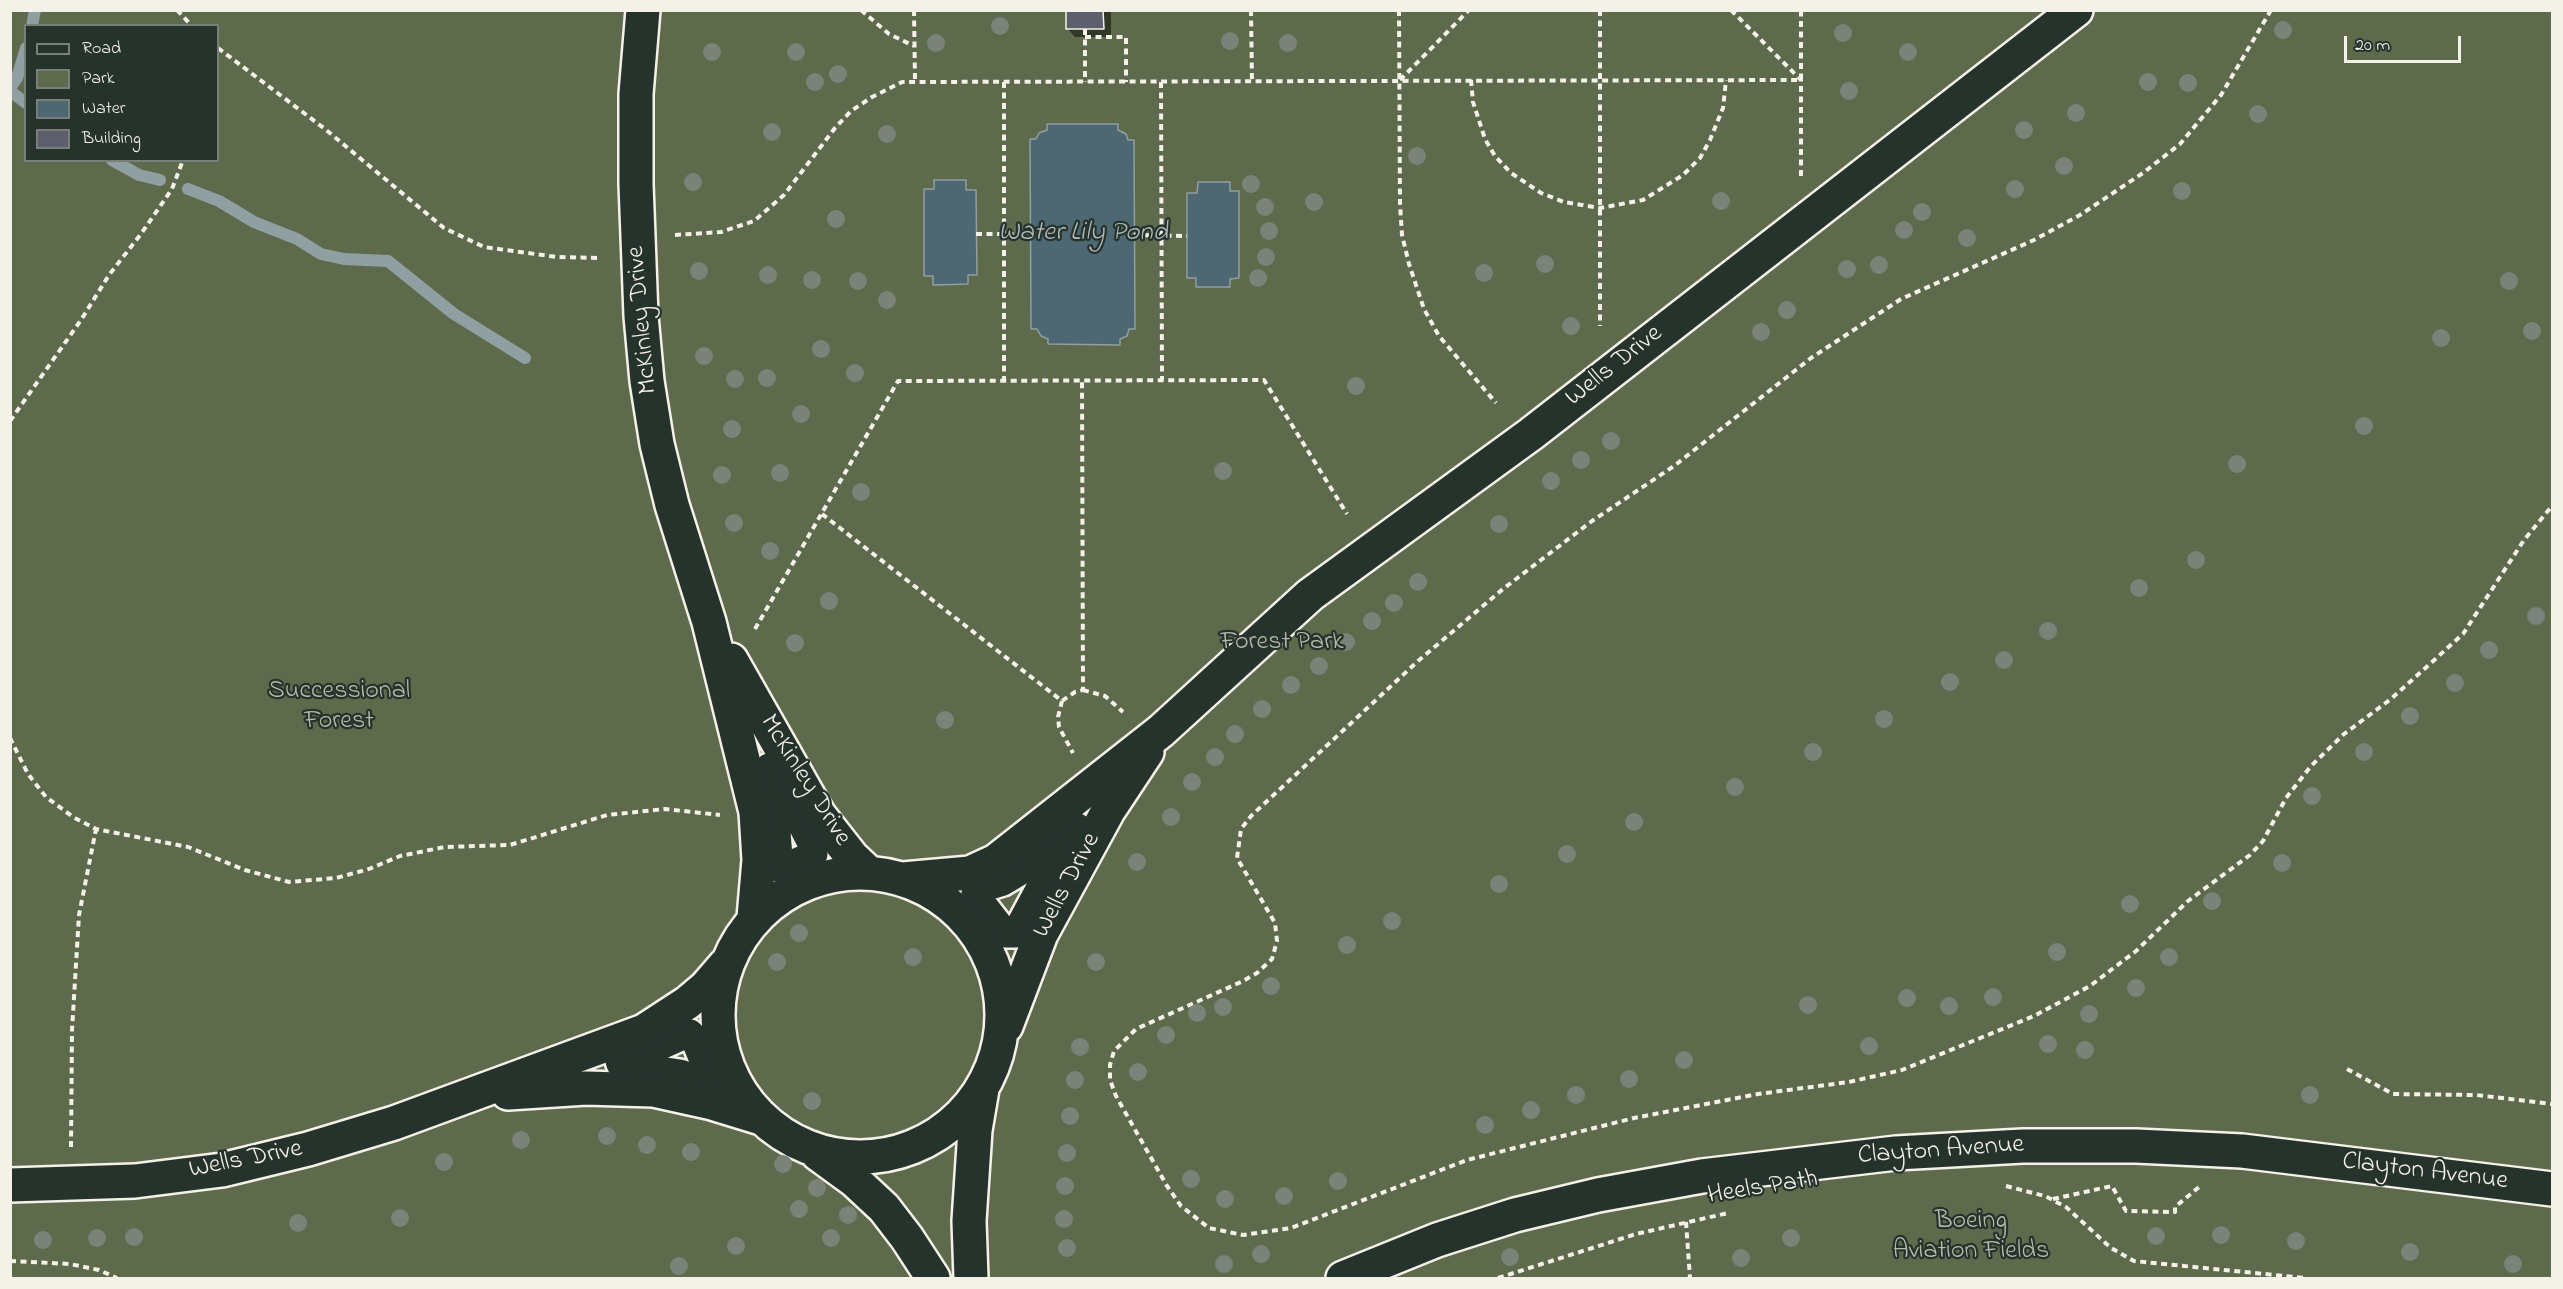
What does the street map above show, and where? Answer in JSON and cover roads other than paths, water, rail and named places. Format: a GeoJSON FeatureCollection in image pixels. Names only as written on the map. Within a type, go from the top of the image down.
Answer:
{"type":"FeatureCollection","features":[{"type":"Feature","properties":{"kind":"street","name":"McKinley Drive"},"geometry":{"type":"LineString","coordinates":[[643,10],[636,94],[636,184],[641,316],[648,381],[657,444],[672,505],[709,622],[756,812],[759,860],[754,918]]}},
{"type":"Feature","properties":{"kind":"street","name":"Wells Drive"},"geometry":{"type":"LineString","coordinates":[[903,879],[970,873],[996,861],[1161,731],[1310,595],[1531,434],[2076,10]]}},
{"type":"Feature","properties":{"kind":"street","name":"McKinley Drive"},"geometry":{"type":"LineString","coordinates":[[709,622],[819,815],[852,857],[869,873]]}},
{"type":"Feature","properties":{"kind":"street","name":"Wells Drive"},"geometry":{"type":"LineString","coordinates":[[997,1052],[1041,934],[1108,811],[1161,731]]}},
{"type":"Feature","properties":{"kind":"street"},"geometry":{"type":"LineString","coordinates":[[809,1148],[856,1156],[901,1150],[922,1142],[943,1130],[966,1109],[982,1087],[997,1052],[1002,1019],[1001,994],[995,969],[984,945],[965,919],[950,904],[903,879],[869,873],[827,876],[787,891],[754,918],[726,964],[717,998],[721,1049],[737,1086],[761,1118],[786,1136],[809,1148],[855,1181],[884,1208],[933,1278]]}},
{"type":"Feature","properties":{"kind":"street","name":"Wells Drive"},"geometry":{"type":"LineString","coordinates":[[10,1185],[135,1181],[222,1170],[309,1149],[474,1095],[644,1031],[687,1003],[706,987],[726,964]]}},
{"type":"Feature","properties":{"kind":"street","name":"Wells Drive"},"geometry":{"type":"LineString","coordinates":[[474,1095],[623,1087],[679,1094],[761,1118]]}},
{"type":"Feature","properties":{"kind":"street"},"geometry":{"type":"LineString","coordinates":[[971,1278],[969,1221],[975,1130],[982,1087]]}},
{"type":"Feature","properties":{"kind":"street","name":"Clayton Avenue"},"geometry":{"type":"LineString","coordinates":[[1343,1278],[1437,1240],[1515,1215],[1598,1195],[1702,1176],[1896,1153],[2023,1146],[2136,1146],[2242,1151],[2553,1189]]}},
{"type":"Feature","properties":{"kind":"water","name":"Water Lily Pond"},"geometry":{"type":"Polygon","coordinates":[[[1047,124],[1118,124],[1118,130],[1126,134],[1128,140],[1134,140],[1135,329],[1129,329],[1127,336],[1120,339],[1120,345],[1048,344],[1048,339],[1041,336],[1037,329],[1031,329],[1030,139],[1036,139],[1039,133],[1047,130],[1047,124]]]}},
{"type":"Feature","properties":{"kind":"water"},"geometry":{"type":"Polygon","coordinates":[[[934,180],[966,180],[966,190],[976,190],[977,275],[968,275],[968,284],[933,285],[933,276],[924,276],[924,189],[934,189],[934,180]]]}},
{"type":"Feature","properties":{"kind":"water"},"geometry":{"type":"Polygon","coordinates":[[[1198,182],[1230,182],[1230,191],[1239,191],[1239,278],[1230,279],[1230,287],[1196,287],[1196,278],[1187,278],[1187,193],[1197,193],[1198,182]]]}},
{"type":"Feature","properties":{"kind":"waterway"},"geometry":{"type":"LineString","coordinates":[[32,24],[35,10]]}},
{"type":"Feature","properties":{"kind":"waterway"},"geometry":{"type":"LineString","coordinates":[[10,88],[17,78],[24,55]]}},
{"type":"Feature","properties":{"kind":"waterway"},"geometry":{"type":"LineString","coordinates":[[10,91],[24,102]]}},
{"type":"Feature","properties":{"kind":"waterway"},"geometry":{"type":"LineString","coordinates":[[116,162],[139,175],[160,180]]}},
{"type":"Feature","properties":{"kind":"waterway"},"geometry":{"type":"LineString","coordinates":[[188,189],[219,201],[254,222],[297,239],[321,254],[344,259],[388,261],[454,314],[525,358]]}},
{"type":"Feature","properties":{"kind":"park label","name":"Forest Park"},"geometry":{"type":"Point","coordinates":[1282,644]}},
{"type":"Feature","properties":{"kind":"park label","name":"Successional Forest"},"geometry":{"type":"Point","coordinates":[339,708]}},
{"type":"Feature","properties":{"kind":"park label","name":"Boeing Aviation Fields"},"geometry":{"type":"Point","coordinates":[1971,1238]}}]}
